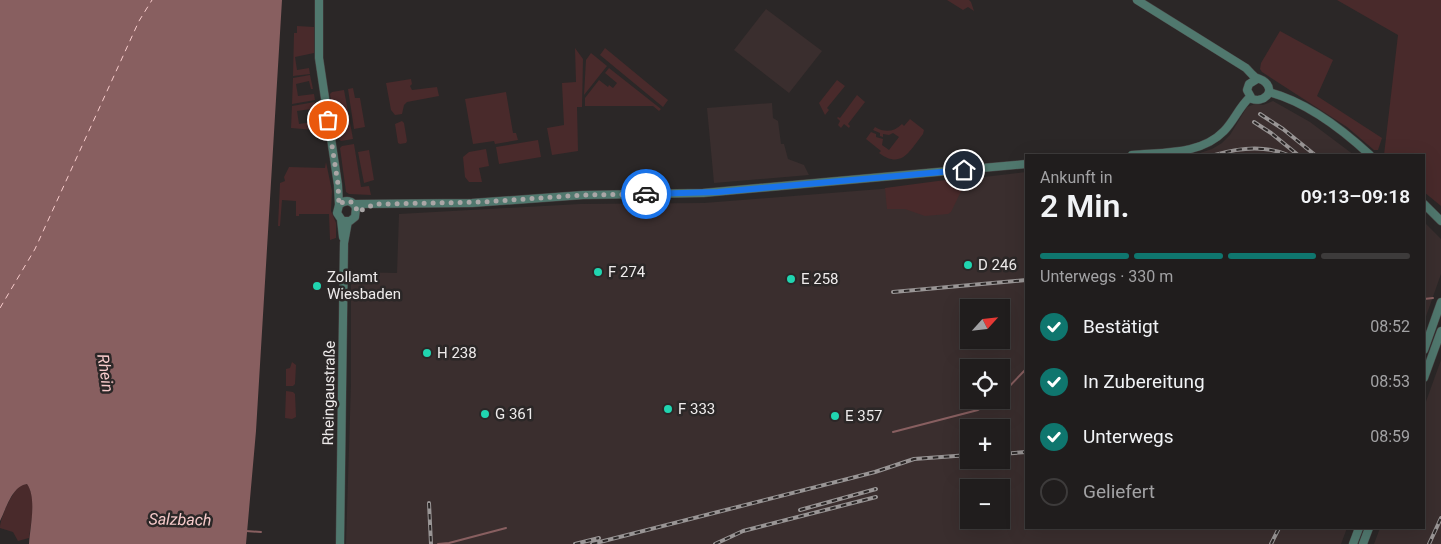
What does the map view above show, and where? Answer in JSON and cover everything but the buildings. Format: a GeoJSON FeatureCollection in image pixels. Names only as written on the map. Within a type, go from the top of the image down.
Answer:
{"type":"FeatureCollection","features":[{"type":"Feature","properties":{"kind":"street","name":"Rheingaustraße"},"geometry":{"type":"LineString","coordinates":[[319,0],[319,58],[342,203],[337,213],[345,220],[340,544]]}},
{"type":"Feature","properties":{"kind":"street"},"geometry":{"type":"LineString","coordinates":[[1137,0],[1248,70],[1257,79],[1265,81],[1269,92],[1266,97],[1260,100],[1250,97]]}},
{"type":"Feature","properties":{"kind":"street"},"geometry":{"type":"LineString","coordinates":[[1235,62],[1247,77],[1249,84],[1247,90],[1250,97]]}},
{"type":"Feature","properties":{"kind":"street"},"geometry":{"type":"LineString","coordinates":[[1249,84],[1257,79]]}},
{"type":"Feature","properties":{"kind":"street"},"geometry":{"type":"LineString","coordinates":[[1269,92],[1298,103],[1332,124],[1369,154]]}},
{"type":"Feature","properties":{"kind":"street"},"geometry":{"type":"LineString","coordinates":[[1143,154],[1187,150],[1208,143],[1226,130],[1250,97]]}},
{"type":"Feature","properties":{"kind":"street"},"geometry":{"type":"LineString","coordinates":[[342,203],[356,208],[375,204],[483,202],[583,195],[703,193],[1025,164]]}},
{"type":"Feature","properties":{"kind":"street"},"geometry":{"type":"LineString","coordinates":[[1425,205],[1440,218]]}},
{"type":"Feature","properties":{"kind":"street"},"geometry":{"type":"LineString","coordinates":[[345,220],[355,217],[356,208]]}},
{"type":"Feature","properties":{"kind":"street"},"geometry":{"type":"LineString","coordinates":[[1425,347],[1441,302]]}},
{"type":"Feature","properties":{"kind":"street"},"geometry":{"type":"LineString","coordinates":[[1425,375],[1441,331]]}},
{"type":"Feature","properties":{"kind":"street"},"geometry":{"type":"LineString","coordinates":[[1353,544],[1359,529]]}},
{"type":"Feature","properties":{"kind":"street"},"geometry":{"type":"LineString","coordinates":[[1363,544],[1369,529]]}},
{"type":"Feature","properties":{"kind":"shaded area"},"geometry":{"type":"Polygon","coordinates":[[[947,0],[969,0],[974,11],[968,7],[963,10],[947,0]]]}},
{"type":"Feature","properties":{"kind":"shaded area"},"geometry":{"type":"Polygon","coordinates":[[[1337,0],[1441,0],[1441,206],[1425,193],[1425,154],[1384,154],[1398,35],[1337,0]]]}},
{"type":"Feature","properties":{"kind":"shaded area"},"geometry":{"type":"Polygon","coordinates":[[[766,9],[822,51],[789,93],[734,50],[766,9]]]}},
{"type":"Feature","properties":{"kind":"shaded area"},"geometry":{"type":"Polygon","coordinates":[[[297,26],[314,27],[314,53],[295,57],[297,70],[309,68],[310,74],[293,76],[294,33],[297,33],[297,26]]]}},
{"type":"Feature","properties":{"kind":"shaded area"},"geometry":{"type":"Polygon","coordinates":[[[1280,31],[1333,60],[1317,96],[1382,138],[1378,150],[1374,150],[1347,127],[1262,72],[1260,69],[1261,63],[1280,31]]]}},
{"type":"Feature","properties":{"kind":"shaded area"},"geometry":{"type":"Polygon","coordinates":[[[575,48],[583,59],[582,107],[577,107],[578,151],[552,155],[547,128],[564,125],[562,83],[576,82],[575,48]]]}},
{"type":"Feature","properties":{"kind":"shaded area"},"geometry":{"type":"Polygon","coordinates":[[[605,48],[668,100],[663,107],[600,55],[605,48]]]}},
{"type":"Feature","properties":{"kind":"shaded area"},"geometry":{"type":"Polygon","coordinates":[[[591,53],[607,66],[584,95],[586,60],[591,53]]]}},
{"type":"Feature","properties":{"kind":"shaded area"},"geometry":{"type":"Polygon","coordinates":[[[609,68],[661,109],[659,111],[653,106],[585,106],[585,98],[599,80],[608,87],[609,85],[613,88],[617,83],[605,73],[609,68]]]}},
{"type":"Feature","properties":{"kind":"shaded area"},"geometry":{"type":"Polygon","coordinates":[[[310,75],[313,89],[311,89],[309,81],[296,84],[298,96],[314,94],[315,100],[292,104],[293,78],[310,75]]]}},
{"type":"Feature","properties":{"kind":"shaded area"},"geometry":{"type":"Polygon","coordinates":[[[411,79],[412,84],[410,86],[412,90],[437,87],[439,96],[407,102],[404,105],[402,114],[395,115],[391,110],[386,83],[411,79]]]}},
{"type":"Feature","properties":{"kind":"shaded area"},"geometry":{"type":"Polygon","coordinates":[[[837,80],[845,86],[827,108],[829,110],[825,115],[819,103],[837,80]]]}},
{"type":"Feature","properties":{"kind":"shaded area"},"geometry":{"type":"Polygon","coordinates":[[[353,88],[355,98],[360,98],[365,127],[354,129],[348,89],[353,88]]]}},
{"type":"Feature","properties":{"kind":"shaded area"},"geometry":{"type":"Polygon","coordinates":[[[344,90],[353,139],[341,141],[337,138],[330,94],[344,90]]]}},
{"type":"Feature","properties":{"kind":"shaded area"},"geometry":{"type":"Polygon","coordinates":[[[506,92],[513,133],[516,133],[518,140],[495,144],[494,141],[473,144],[465,99],[506,92]]]}},
{"type":"Feature","properties":{"kind":"shaded area"},"geometry":{"type":"Polygon","coordinates":[[[857,95],[865,102],[848,124],[849,128],[844,124],[841,128],[838,125],[840,121],[837,118],[840,118],[857,95]]]}},
{"type":"Feature","properties":{"kind":"shaded area"},"geometry":{"type":"Polygon","coordinates":[[[1273,101],[1310,122],[1353,154],[1197,154],[1222,143],[1230,135],[1247,107],[1255,104],[1263,105],[1273,101]]]}},
{"type":"Feature","properties":{"kind":"shaded area"},"geometry":{"type":"Polygon","coordinates":[[[315,102],[317,116],[312,117],[311,109],[297,111],[299,124],[313,122],[314,130],[291,128],[292,106],[315,102]]]}},
{"type":"Feature","properties":{"kind":"shaded area"},"geometry":{"type":"Polygon","coordinates":[[[772,103],[773,118],[778,121],[781,144],[784,144],[788,159],[804,165],[809,175],[714,183],[707,108],[772,103]]]}},
{"type":"Feature","properties":{"kind":"shaded area"},"geometry":{"type":"Polygon","coordinates":[[[910,119],[924,130],[923,134],[909,152],[900,159],[887,158],[879,153],[881,151],[866,139],[871,132],[876,134],[876,137],[883,139],[882,145],[889,150],[899,137],[893,133],[889,135],[883,134],[883,137],[880,136],[880,133],[873,130],[875,127],[886,131],[893,130],[902,124],[904,126],[910,119]]]}},
{"type":"Feature","properties":{"kind":"shaded area"},"geometry":{"type":"Polygon","coordinates":[[[402,121],[407,141],[400,144],[398,143],[395,124],[402,121]]]}},
{"type":"Feature","properties":{"kind":"shaded area"},"geometry":{"type":"Polygon","coordinates":[[[538,140],[541,157],[499,164],[496,147],[538,140]]]}},
{"type":"Feature","properties":{"kind":"shaded area"},"geometry":{"type":"Polygon","coordinates":[[[354,144],[361,187],[369,186],[371,195],[349,194],[346,192],[340,148],[354,144]]]}},
{"type":"Feature","properties":{"kind":"shaded area"},"geometry":{"type":"Polygon","coordinates":[[[486,149],[489,166],[479,168],[482,182],[469,182],[465,177],[463,157],[469,152],[486,149]]]}},
{"type":"Feature","properties":{"kind":"shaded area"},"geometry":{"type":"Polygon","coordinates":[[[369,150],[374,180],[364,183],[358,152],[369,150]]]}},
{"type":"Feature","properties":{"kind":"shaded area"},"geometry":{"type":"Polygon","coordinates":[[[326,162],[332,191],[331,211],[336,223],[336,238],[330,240],[329,214],[299,214],[299,216],[296,216],[296,201],[282,200],[280,226],[278,226],[280,183],[285,181],[284,177],[289,167],[325,168],[326,162]]]}},
{"type":"Feature","properties":{"kind":"shaded area"},"geometry":{"type":"Polygon","coordinates":[[[1025,172],[1025,529],[1347,529],[1341,544],[346,544],[351,384],[351,272],[397,273],[399,214],[580,204],[704,203],[881,189],[1025,172]]]}},
{"type":"Feature","properties":{"kind":"shaded area"},"geometry":{"type":"Polygon","coordinates":[[[968,177],[951,212],[948,214],[925,216],[905,209],[887,209],[885,188],[968,177]]]}},
{"type":"Feature","properties":{"kind":"shaded area"},"geometry":{"type":"Polygon","coordinates":[[[1425,223],[1441,239],[1441,274],[1425,319],[1425,223]]]}},
{"type":"Feature","properties":{"kind":"shaded area"},"geometry":{"type":"Polygon","coordinates":[[[1441,360],[1441,544],[1374,544],[1380,529],[1425,529],[1425,404],[1441,360]]]}},
{"type":"Feature","properties":{"kind":"shaded area"},"geometry":{"type":"Polygon","coordinates":[[[292,362],[296,365],[295,384],[293,386],[286,386],[286,369],[290,368],[292,362]]]}},
{"type":"Feature","properties":{"kind":"shaded area"},"geometry":{"type":"Polygon","coordinates":[[[286,391],[295,394],[296,417],[292,419],[285,418],[286,391]]]}},
{"type":"Feature","properties":{"kind":"shaded area"},"geometry":{"type":"Polygon","coordinates":[[[27,484],[33,503],[29,538],[18,541],[13,532],[0,528],[0,524],[6,508],[17,489],[27,484]]]}},
{"type":"Feature","properties":{"kind":"water","name":"Rhein"},"geometry":{"type":"Polygon","coordinates":[[[0,0],[282,0],[256,431],[246,544],[29,544],[32,497],[27,484],[13,493],[0,521],[0,0]]]}},
{"type":"Feature","properties":{"kind":"waterway","name":"Salzbach"},"geometry":{"type":"LineString","coordinates":[[1425,299],[1433,298]]}},
{"type":"Feature","properties":{"kind":"waterway","name":"Salzbach"},"geometry":{"type":"LineString","coordinates":[[1010,386],[1025,370]]}},
{"type":"Feature","properties":{"kind":"waterway","name":"Salzbach"},"geometry":{"type":"LineString","coordinates":[[893,432],[980,409]]}},
{"type":"Feature","properties":{"kind":"waterway","name":"Salzbach"},"geometry":{"type":"LineString","coordinates":[[438,544],[449,543],[506,528]]}},
{"type":"Feature","properties":{"kind":"waterway","name":"Salzbach"},"geometry":{"type":"LineString","coordinates":[[246,531],[261,532]]}},
{"type":"Feature","properties":{"kind":"ferry route"},"geometry":{"type":"LineString","coordinates":[[0,308],[35,249],[139,21],[152,0]]}},
{"type":"Feature","properties":{"kind":"railway"},"geometry":{"type":"LineString","coordinates":[[1260,114],[1283,129],[1314,154]]}},
{"type":"Feature","properties":{"kind":"railway"},"geometry":{"type":"LineString","coordinates":[[1254,122],[1297,154]]}},
{"type":"Feature","properties":{"kind":"railway"},"geometry":{"type":"LineString","coordinates":[[1220,154],[1252,149],[1270,150],[1285,154]]}},
{"type":"Feature","properties":{"kind":"railway"},"geometry":{"type":"LineString","coordinates":[[893,292],[1025,280]]}},
{"type":"Feature","properties":{"kind":"railway"},"geometry":{"type":"LineString","coordinates":[[1010,453],[1025,452]]}},
{"type":"Feature","properties":{"kind":"railway"},"geometry":{"type":"LineString","coordinates":[[592,544],[875,472],[914,459],[960,456]]}},
{"type":"Feature","properties":{"kind":"railway"},"geometry":{"type":"LineString","coordinates":[[800,510],[876,489]]}},
{"type":"Feature","properties":{"kind":"railway"},"geometry":{"type":"LineString","coordinates":[[715,544],[743,531],[876,497]]}},
{"type":"Feature","properties":{"kind":"railway"},"geometry":{"type":"LineString","coordinates":[[429,503],[431,544]]}},
{"type":"Feature","properties":{"kind":"railway"},"geometry":{"type":"LineString","coordinates":[[1429,544],[1441,518]]}},
{"type":"Feature","properties":{"kind":"railway"},"geometry":{"type":"LineString","coordinates":[[1271,544],[1278,529]]}},
{"type":"Feature","properties":{"kind":"railway"},"geometry":{"type":"LineString","coordinates":[[575,544],[599,538]]}},
{"type":"Feature","properties":{"kind":"way so far"},"geometry":{"type":"LineString","coordinates":[[328,120],[338,184],[339,205],[343,201],[350,201],[356,206],[357,212],[375,204],[483,202],[583,195],[646,194]]}},
{"type":"Feature","properties":{"kind":"place","name":"D 246"},"geometry":{"type":"Point","coordinates":[968,265]}},
{"type":"Feature","properties":{"kind":"place","name":"F 274"},"geometry":{"type":"Point","coordinates":[598,272]}},
{"type":"Feature","properties":{"kind":"place","name":"E 258"},"geometry":{"type":"Point","coordinates":[791,279]}},
{"type":"Feature","properties":{"kind":"place","name":"Zollamt Wiesbaden"},"geometry":{"type":"Point","coordinates":[317,286]}},
{"type":"Feature","properties":{"kind":"place","name":"H 238"},"geometry":{"type":"Point","coordinates":[427,353]}},
{"type":"Feature","properties":{"kind":"place","name":"F 333"},"geometry":{"type":"Point","coordinates":[668,409]}},
{"type":"Feature","properties":{"kind":"place","name":"G 361"},"geometry":{"type":"Point","coordinates":[485,414]}},
{"type":"Feature","properties":{"kind":"place","name":"E 357"},"geometry":{"type":"Point","coordinates":[835,416]}},
{"type":"Feature","properties":{"kind":"route"},"geometry":{"type":"LineString","coordinates":[[646,194],[718,192],[964,170]]}}]}
